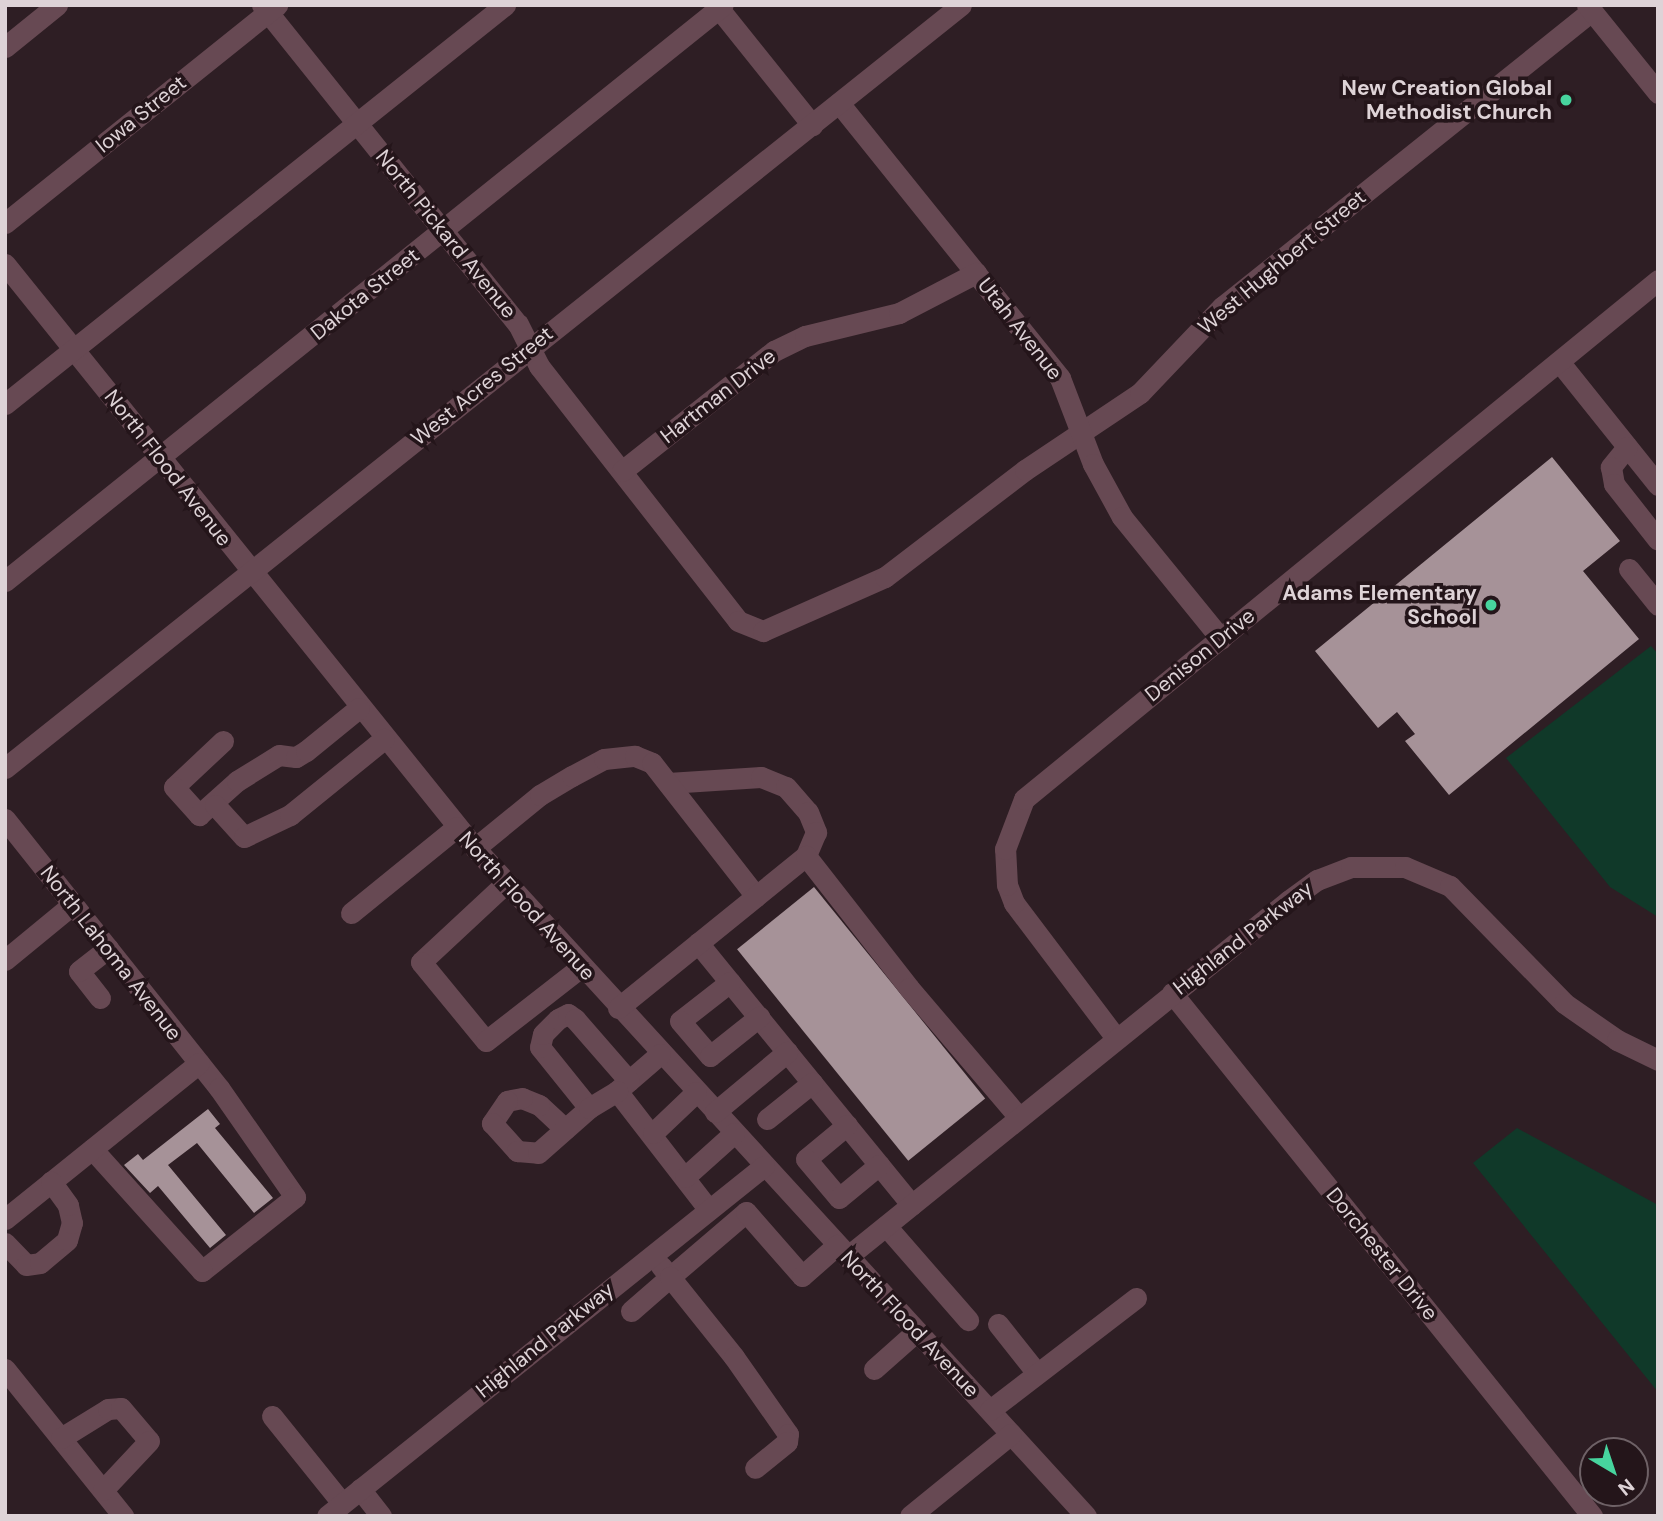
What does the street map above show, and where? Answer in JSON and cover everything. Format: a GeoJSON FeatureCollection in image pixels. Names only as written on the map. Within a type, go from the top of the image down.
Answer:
{"type":"FeatureCollection","features":[{"type":"Feature","properties":{"kind":"street"},"geometry":{"type":"LineString","coordinates":[[5,47],[57,5]]}},
{"type":"Feature","properties":{"kind":"street"},"geometry":{"type":"LineString","coordinates":[[5,404],[505,5]]}},
{"type":"Feature","properties":{"kind":"street","name":"West Acres Street"},"geometry":{"type":"LineString","coordinates":[[5,768],[961,5]]}},
{"type":"Feature","properties":{"kind":"street"},"geometry":{"type":"LineString","coordinates":[[719,6],[812,125]]}},
{"type":"Feature","properties":{"kind":"street","name":"Dakota Street"},"geometry":{"type":"LineString","coordinates":[[5,581],[444,231],[719,6]]}},
{"type":"Feature","properties":{"kind":"street","name":"North Pickard Avenue"},"geometry":{"type":"LineString","coordinates":[[269,8],[518,324],[538,366],[738,621],[754,630]]}},
{"type":"Feature","properties":{"kind":"street","name":"Iowa Street"},"geometry":{"type":"LineString","coordinates":[[5,223],[269,8]]}},
{"type":"Feature","properties":{"kind":"street"},"geometry":{"type":"LineString","coordinates":[[1589,8],[1653,78]]}},
{"type":"Feature","properties":{"kind":"street","name":"West Hughbert Street"},"geometry":{"type":"LineString","coordinates":[[754,630],[774,627],[885,577],[1025,470],[1140,393],[1222,307],[1589,8]]}},
{"type":"Feature","properties":{"kind":"street","name":"Utah Avenue"},"geometry":{"type":"LineString","coordinates":[[839,103],[1060,378],[1093,464],[1122,517],[1221,639]]}},
{"type":"Feature","properties":{"kind":"street","name":"North Flood Avenue"},"geometry":{"type":"LineString","coordinates":[[5,264],[250,573],[475,848],[660,1054],[1086,1516]]}},
{"type":"Feature","properties":{"kind":"street","name":"Hartman Drive"},"geometry":{"type":"LineString","coordinates":[[622,471],[774,351],[805,336],[899,313],[976,272]]}},
{"type":"Feature","properties":{"kind":"street","name":"Denison Drive"},"geometry":{"type":"LineString","coordinates":[[1116,1038],[1014,903],[1004,865],[1009,830],[1036,786],[1560,364],[1658,280]]}},
{"type":"Feature","properties":{"kind":"street"},"geometry":{"type":"LineString","coordinates":[[1560,364],[1658,485]]}},
{"type":"Feature","properties":{"kind":"street"},"geometry":{"type":"LineString","coordinates":[[1627,447],[1611,467],[1614,484],[1658,540]]}},
{"type":"Feature","properties":{"kind":"street"},"geometry":{"type":"LineString","coordinates":[[1629,569],[1658,605]]}},
{"type":"Feature","properties":{"kind":"street"},"geometry":{"type":"LineString","coordinates":[[223,741],[174,787],[199,815],[215,805],[252,772],[279,755],[296,757],[359,708]]}},
{"type":"Feature","properties":{"kind":"street"},"geometry":{"type":"LineString","coordinates":[[215,805],[244,837],[290,815],[384,739]]}},
{"type":"Feature","properties":{"kind":"street"},"geometry":{"type":"LineString","coordinates":[[475,848],[540,795],[604,759],[635,756],[652,763],[756,896]]}},
{"type":"Feature","properties":{"kind":"street"},"geometry":{"type":"LineString","coordinates":[[618,1008],[806,856],[816,832],[808,811],[786,787],[761,778],[668,783]]}},
{"type":"Feature","properties":{"kind":"street","name":"North Lahoma Avenue"},"geometry":{"type":"LineString","coordinates":[[5,819],[218,1086],[295,1197],[202,1271],[92,1149]]}},
{"type":"Feature","properties":{"kind":"street"},"geometry":{"type":"LineString","coordinates":[[351,913],[457,827]]}},
{"type":"Feature","properties":{"kind":"street"},"geometry":{"type":"LineString","coordinates":[[806,856],[909,988],[1018,1116]]}},
{"type":"Feature","properties":{"kind":"street","name":"Highland Parkway"},"geometry":{"type":"LineString","coordinates":[[670,1277],[746,1212],[802,1276],[886,1226],[1018,1116],[1317,880],[1351,867],[1396,866],[1450,886],[1564,1003],[1618,1040],[1658,1060]]}},
{"type":"Feature","properties":{"kind":"street"},"geometry":{"type":"LineString","coordinates":[[506,883],[421,961],[486,1041],[581,967]]}},
{"type":"Feature","properties":{"kind":"street"},"geometry":{"type":"LineString","coordinates":[[5,960],[73,904]]}},
{"type":"Feature","properties":{"kind":"street"},"geometry":{"type":"LineString","coordinates":[[698,943],[912,1205]]}},
{"type":"Feature","properties":{"kind":"street"},"geometry":{"type":"LineString","coordinates":[[100,998],[79,971],[108,948]]}},
{"type":"Feature","properties":{"kind":"street"},"geometry":{"type":"LineString","coordinates":[[730,982],[680,1021],[710,1056],[759,1017]]}},
{"type":"Feature","properties":{"kind":"street","name":"Dorchester Drive"},"geometry":{"type":"LineString","coordinates":[[1172,993],[1592,1516]]}},
{"type":"Feature","properties":{"kind":"street"},"geometry":{"type":"LineString","coordinates":[[589,1108],[540,1047],[543,1034],[568,1014],[605,1053],[653,1133],[709,1210]]}},
{"type":"Feature","properties":{"kind":"street"},"geometry":{"type":"LineString","coordinates":[[715,1112],[787,1052]]}},
{"type":"Feature","properties":{"kind":"street"},"geometry":{"type":"LineString","coordinates":[[565,1129],[589,1108],[623,1086],[660,1054]]}},
{"type":"Feature","properties":{"kind":"street"},"geometry":{"type":"LineString","coordinates":[[5,1219],[199,1063]]}},
{"type":"Feature","properties":{"kind":"street"},"geometry":{"type":"LineString","coordinates":[[767,1119],[812,1083]]}},
{"type":"Feature","properties":{"kind":"street"},"geometry":{"type":"LineString","coordinates":[[653,1133],[696,1092]]}},
{"type":"Feature","properties":{"kind":"street"},"geometry":{"type":"LineString","coordinates":[[847,1125],[806,1159],[839,1198],[879,1165]]}},
{"type":"Feature","properties":{"kind":"street"},"geometry":{"type":"LineString","coordinates":[[685,1177],[734,1133]]}},
{"type":"Feature","properties":{"kind":"street","name":"Highland Parkway"},"geometry":{"type":"LineString","coordinates":[[335,1510],[764,1166]]}},
{"type":"Feature","properties":{"kind":"street"},"geometry":{"type":"LineString","coordinates":[[5,1243],[26,1265],[40,1262],[67,1240],[72,1223],[68,1205],[51,1182]]}},
{"type":"Feature","properties":{"kind":"street"},"geometry":{"type":"LineString","coordinates":[[886,1226],[968,1320]]}},
{"type":"Feature","properties":{"kind":"street"},"geometry":{"type":"LineString","coordinates":[[652,1255],[788,1434],[787,1442],[755,1468]]}},
{"type":"Feature","properties":{"kind":"street"},"geometry":{"type":"LineString","coordinates":[[631,1311],[670,1277]]}},
{"type":"Feature","properties":{"kind":"street"},"geometry":{"type":"LineString","coordinates":[[990,1410],[1036,1372],[1136,1298]]}},
{"type":"Feature","properties":{"kind":"street"},"geometry":{"type":"LineString","coordinates":[[998,1324],[1036,1372]]}},
{"type":"Feature","properties":{"kind":"street"},"geometry":{"type":"LineString","coordinates":[[874,1369],[916,1331]]}},
{"type":"Feature","properties":{"kind":"street"},"geometry":{"type":"LineString","coordinates":[[5,1369],[123,1516]]}},
{"type":"Feature","properties":{"kind":"street"},"geometry":{"type":"LineString","coordinates":[[61,1438],[108,1409],[121,1408],[149,1441],[103,1490]]}},
{"type":"Feature","properties":{"kind":"street"},"geometry":{"type":"LineString","coordinates":[[272,1416],[335,1510]]}},
{"type":"Feature","properties":{"kind":"street"},"geometry":{"type":"LineString","coordinates":[[910,1516],[1011,1434]]}},
{"type":"Feature","properties":{"kind":"street"},"geometry":{"type":"LineString","coordinates":[[360,1489],[382,1516]]}},
{"type":"Feature","properties":{"kind":"green space"},"geometry":{"type":"Polygon","coordinates":[[[1651,646],[1658,654],[1658,917],[1610,887],[1506,758],[1651,646]]]}},
{"type":"Feature","properties":{"kind":"green space"},"geometry":{"type":"Polygon","coordinates":[[[1517,1128],[1658,1205],[1658,1392],[1473,1163],[1517,1128]]]}},
{"type":"Feature","properties":{"kind":"building","name":"Adams Elementary School"},"geometry":{"type":"Polygon","coordinates":[[[1552,457],[1620,541],[1583,571],[1639,639],[1449,795],[1405,741],[1415,734],[1397,712],[1378,728],[1315,651],[1552,457]]]}},
{"type":"Feature","properties":{"kind":"building"},"geometry":{"type":"Polygon","coordinates":[[[814,887],[985,1098],[908,1161],[737,949],[814,887]]]}},
{"type":"Feature","properties":{"kind":"building"},"geometry":{"type":"Polygon","coordinates":[[[208,1109],[220,1124],[215,1128],[273,1198],[254,1213],[197,1143],[168,1165],[226,1235],[210,1248],[158,1186],[150,1193],[124,1165],[138,1154],[143,1160],[208,1109]]]}},
{"type":"Feature","properties":{"kind":"place","name":"New Creation Global Methodist Church"},"geometry":{"type":"Point","coordinates":[1566,100]}},
{"type":"Feature","properties":{"kind":"place","name":"Adams Elementary School"},"geometry":{"type":"Point","coordinates":[1491,605]}}]}
